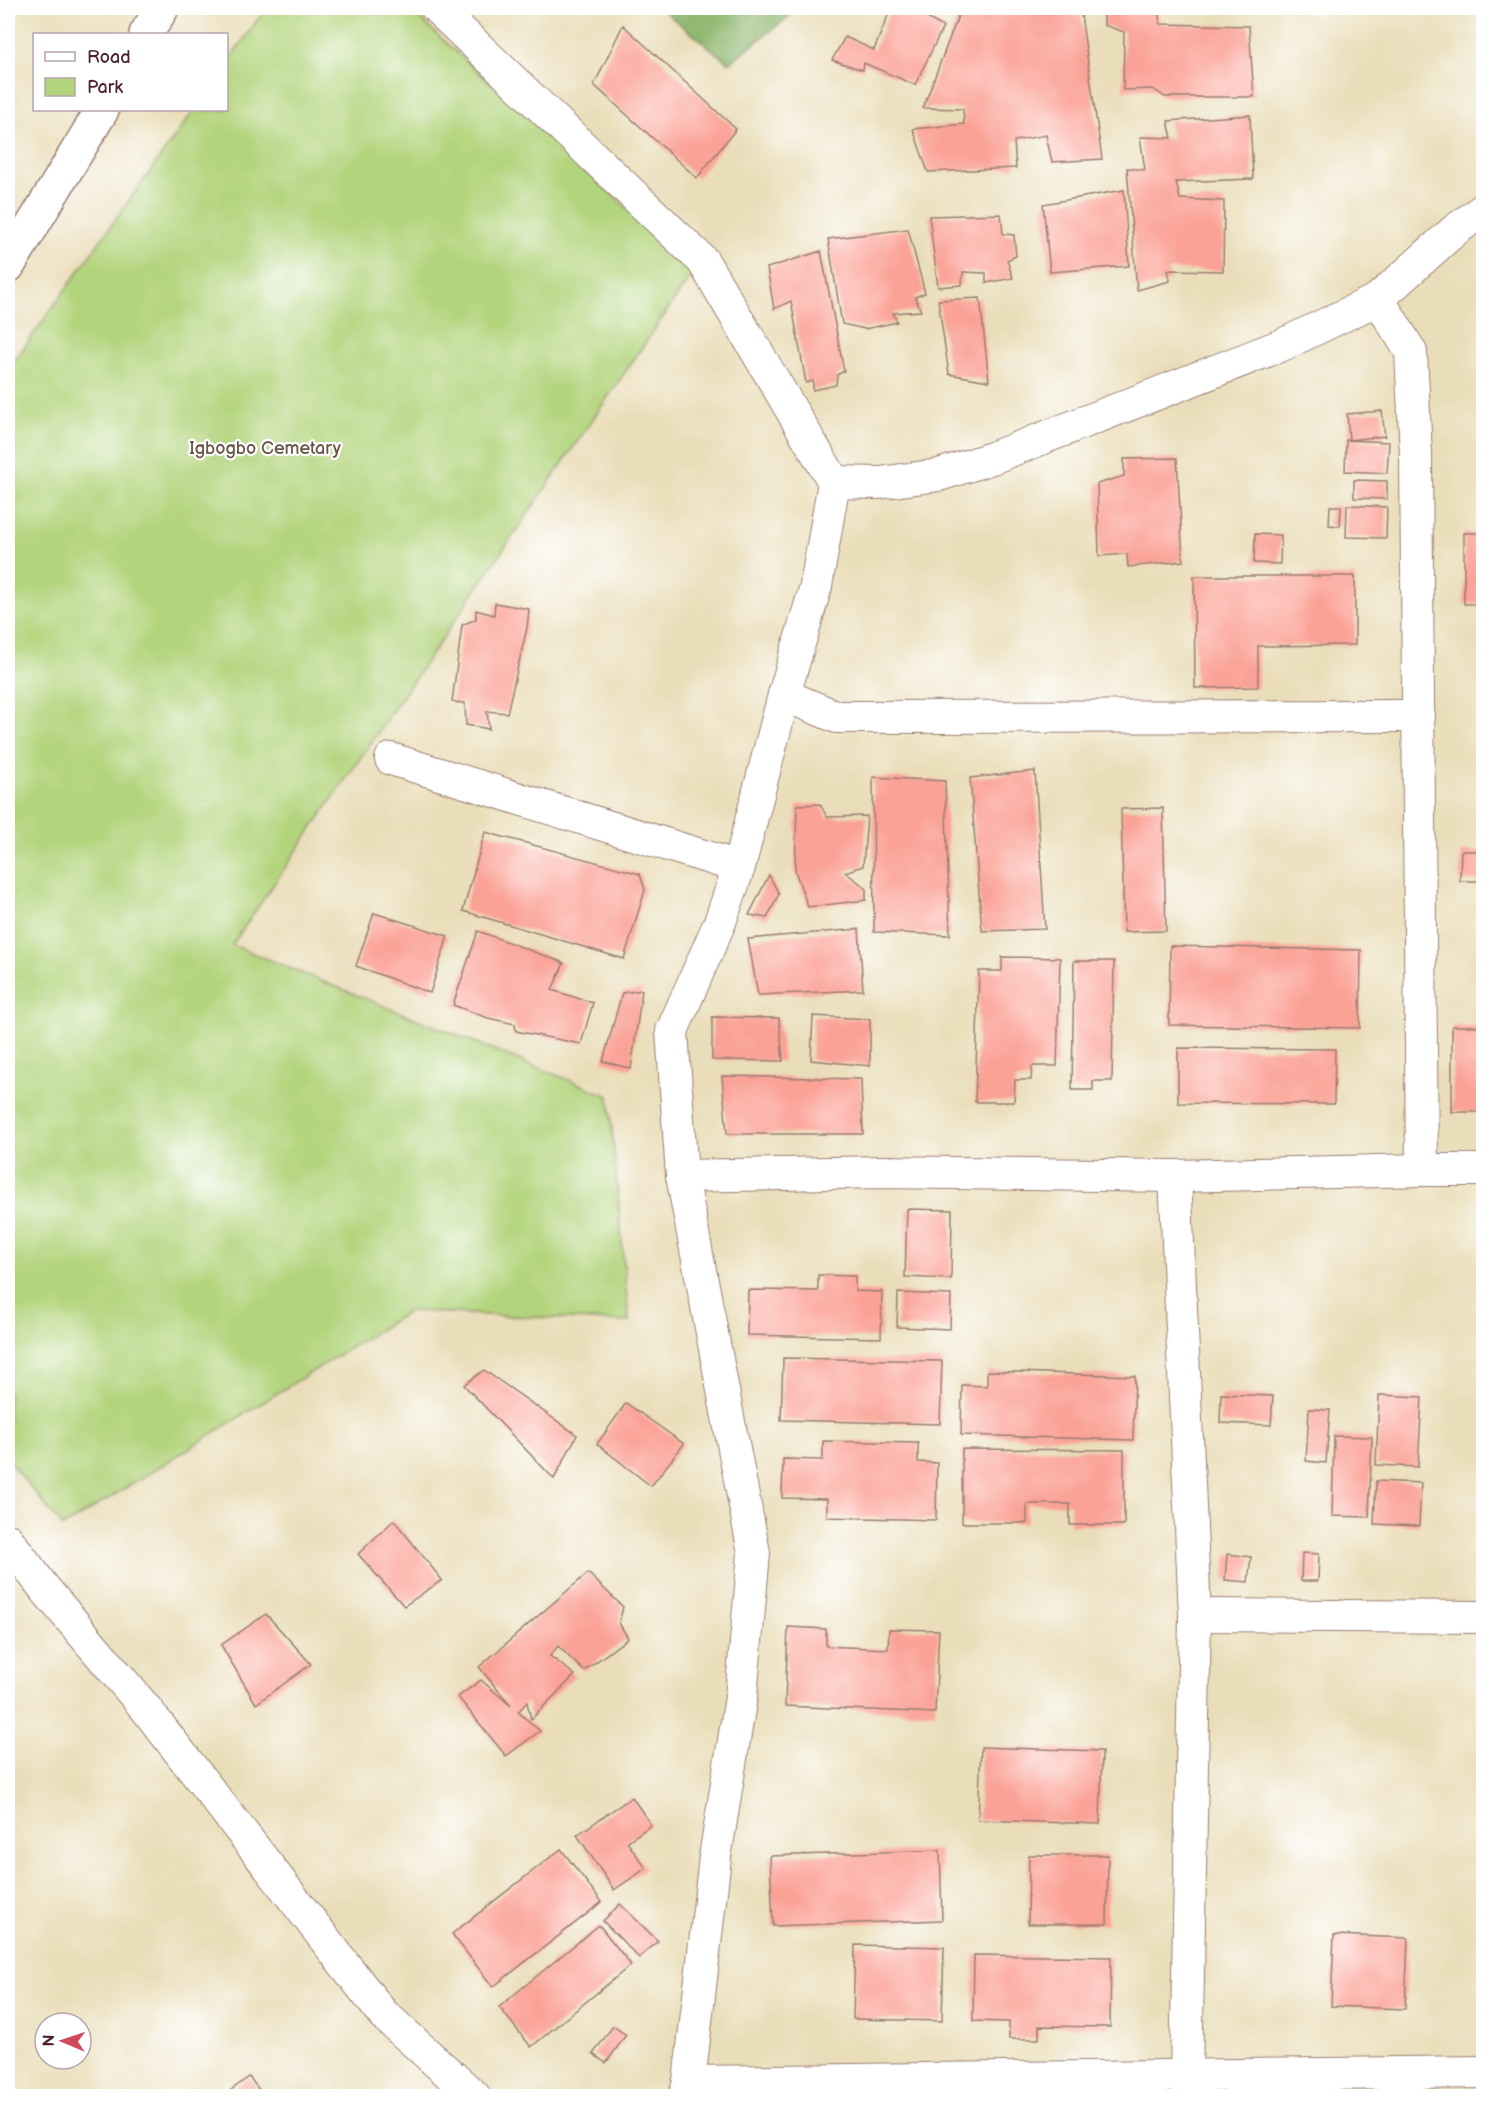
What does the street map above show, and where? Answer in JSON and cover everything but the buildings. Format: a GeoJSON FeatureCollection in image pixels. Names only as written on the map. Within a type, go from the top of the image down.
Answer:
{"type":"FeatureCollection","features":[{"type":"Feature","properties":{"kind":"main road"},"geometry":{"type":"LineString","coordinates":[[147,33],[162,8]]}},
{"type":"Feature","properties":{"kind":"main road"},"geometry":{"type":"LineString","coordinates":[[13,248],[101,111]]}},
{"type":"Feature","properties":{"kind":"street"},"geometry":{"type":"LineString","coordinates":[[437,8],[703,261],[834,482],[816,586],[784,695],[739,867],[720,922],[672,1031],[682,1176],[754,1553],[741,1697],[715,1857],[687,2089],[1186,2076],[1484,2072]]}},
{"type":"Feature","properties":{"kind":"street"},"geometry":{"type":"LineString","coordinates":[[834,482],[879,483],[939,476],[992,458],[1282,345],[1378,299],[1454,231],[1484,209]]}},
{"type":"Feature","properties":{"kind":"street"},"geometry":{"type":"LineString","coordinates":[[1378,299],[1411,352],[1416,455],[1422,1170]]}},
{"type":"Feature","properties":{"kind":"street"},"geometry":{"type":"LineString","coordinates":[[784,695],[837,717],[1419,716]]}},
{"type":"Feature","properties":{"kind":"street"},"geometry":{"type":"LineString","coordinates":[[391,759],[739,867]]}},
{"type":"Feature","properties":{"kind":"street"},"geometry":{"type":"LineString","coordinates":[[682,1176],[882,1172],[1175,1176],[1484,1170]]}},
{"type":"Feature","properties":{"kind":"street"},"geometry":{"type":"LineString","coordinates":[[1175,1176],[1195,1615],[1186,2076]]}},
{"type":"Feature","properties":{"kind":"street"},"geometry":{"type":"LineString","coordinates":[[8,1540],[44,1588],[147,1710],[383,2014],[474,2097]]}},
{"type":"Feature","properties":{"kind":"street"},"geometry":{"type":"LineString","coordinates":[[1195,1615],[1484,1617]]}},
{"type":"Feature","properties":{"kind":"green space","name":"Igbogbo Cemetary"},"geometry":{"type":"Polygon","coordinates":[[[266,8],[408,8],[695,270],[232,945],[609,1096],[629,1322],[409,1311],[63,1527],[8,1460],[8,370],[193,111],[228,111],[228,62],[266,8]]]}},
{"type":"Feature","properties":{"kind":"green space"},"geometry":{"type":"Polygon","coordinates":[[[660,8],[800,8],[729,63],[660,8]]]}}]}
